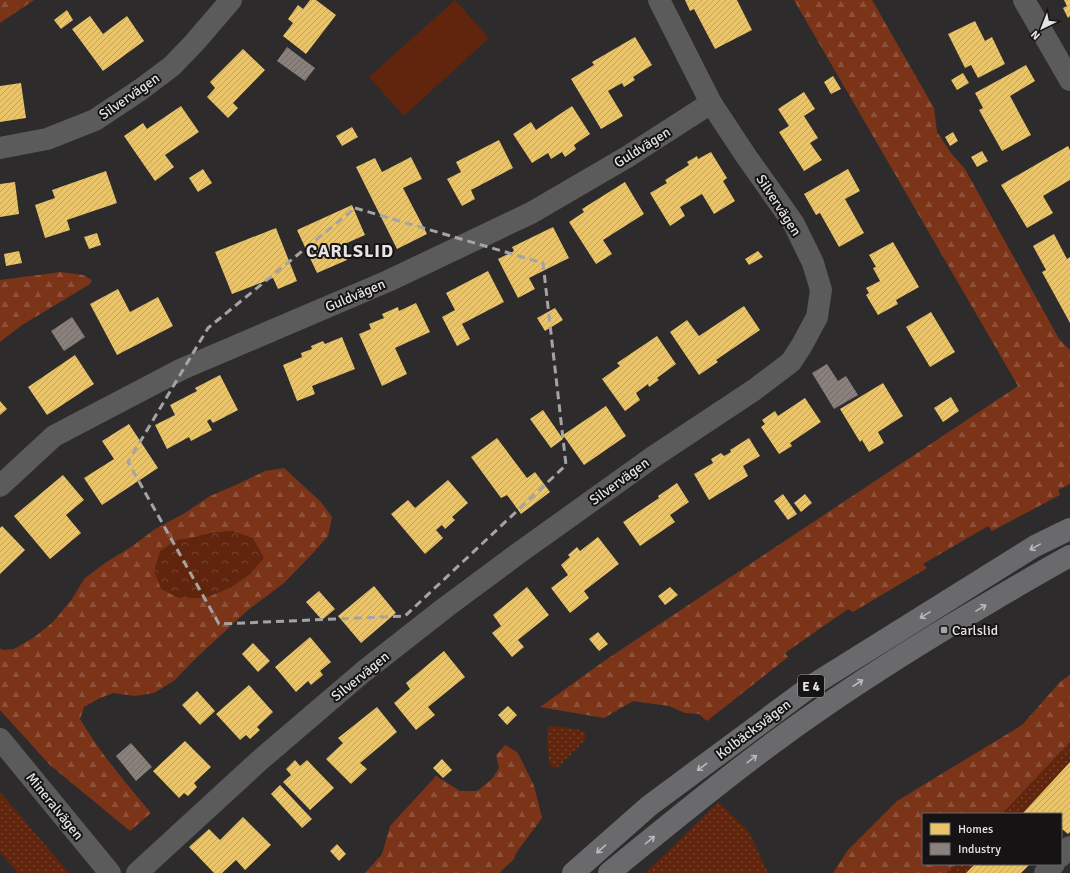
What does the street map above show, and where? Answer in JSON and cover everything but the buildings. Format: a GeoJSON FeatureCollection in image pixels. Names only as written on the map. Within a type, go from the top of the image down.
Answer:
{"type":"FeatureCollection","features":[{"type":"Feature","properties":{"kind":"highway","name":"Kolbäcksvägen"},"geometry":{"type":"LineString","coordinates":[[573,873],[649,806],[811,686],[1035,546],[1070,529]]}},
{"type":"Feature","properties":{"kind":"highway","name":"Kolbäcksvägen"},"geometry":{"type":"LineString","coordinates":[[609,873],[706,794],[773,743],[854,686],[924,641],[1070,556]]}},
{"type":"Feature","properties":{"kind":"street","name":"Silvervägen"},"geometry":{"type":"LineString","coordinates":[[0,148],[47,139],[95,120],[140,90],[172,66],[231,0]]}},
{"type":"Feature","properties":{"kind":"street","name":"Silvervägen"},"geometry":{"type":"LineString","coordinates":[[137,873],[258,761],[363,672],[516,555],[640,466],[754,390],[791,362],[802,345],[817,317],[821,290],[813,263],[794,224],[711,103],[659,0]]}},
{"type":"Feature","properties":{"kind":"street"},"geometry":{"type":"LineString","coordinates":[[1024,0],[1070,80]]}},
{"type":"Feature","properties":{"kind":"street","name":"Guldvägen"},"geometry":{"type":"LineString","coordinates":[[0,486],[54,436],[182,369],[388,281],[531,213],[627,157],[711,103]]}},
{"type":"Feature","properties":{"kind":"street","name":"Mineralvägen"},"geometry":{"type":"LineString","coordinates":[[0,739],[110,873]]}},
{"type":"Feature","properties":{"kind":"street"},"geometry":{"type":"LineString","coordinates":[[1062,855],[1070,847]]}},
{"type":"Feature","properties":{"kind":"street"},"geometry":{"type":"LineString","coordinates":[[1045,873],[1053,865]]}},
{"type":"Feature","properties":{"kind":"highlighted area"},"geometry":{"type":"Polygon","coordinates":[[[355,208],[543,263],[566,465],[405,616],[219,624],[128,462],[208,328],[355,208]]]}},
{"type":"Feature","properties":{"kind":"green space"},"geometry":{"type":"Polygon","coordinates":[[[0,0],[34,0],[0,23],[0,0]]]}},
{"type":"Feature","properties":{"kind":"green space"},"geometry":{"type":"Polygon","coordinates":[[[455,0],[489,38],[404,116],[369,77],[455,0]]]}},
{"type":"Feature","properties":{"kind":"green space"},"geometry":{"type":"Polygon","coordinates":[[[794,0],[872,0],[934,108],[937,132],[951,153],[965,169],[1059,339],[1070,350],[1070,484],[1058,490],[1060,495],[992,531],[988,526],[923,564],[927,568],[853,612],[848,609],[785,653],[788,657],[707,721],[699,714],[685,713],[669,706],[633,701],[604,718],[540,707],[607,659],[1018,386],[794,0]]]}},
{"type":"Feature","properties":{"kind":"green space"},"geometry":{"type":"Polygon","coordinates":[[[61,272],[83,275],[92,280],[90,284],[22,325],[0,342],[0,280],[61,272]]]}},
{"type":"Feature","properties":{"kind":"green space"},"geometry":{"type":"Polygon","coordinates":[[[284,468],[321,502],[332,517],[328,536],[284,583],[248,610],[193,661],[175,680],[154,693],[135,696],[113,693],[84,707],[80,719],[88,732],[113,767],[151,813],[130,831],[50,765],[0,710],[0,648],[2,650],[14,649],[33,638],[53,622],[72,599],[84,579],[155,529],[185,513],[210,496],[265,471],[284,468]],[[232,531],[211,533],[177,540],[205,598],[231,587],[250,574],[232,531]]]}},
{"type":"Feature","properties":{"kind":"green space"},"geometry":{"type":"Polygon","coordinates":[[[232,531],[253,538],[264,558],[250,574],[231,587],[205,598],[179,598],[161,589],[154,571],[160,551],[177,540],[211,533],[232,531]]]}},
{"type":"Feature","properties":{"kind":"green space"},"geometry":{"type":"Polygon","coordinates":[[[1070,675],[1070,742],[1003,813],[922,813],[922,865],[954,865],[946,873],[833,873],[848,850],[897,801],[1022,725],[1061,681],[1070,675]]]}},
{"type":"Feature","properties":{"kind":"green space"},"geometry":{"type":"Polygon","coordinates":[[[555,726],[581,730],[585,733],[585,740],[558,767],[554,768],[551,766],[549,761],[547,732],[548,727],[555,726]]]}},
{"type":"Feature","properties":{"kind":"green space"},"geometry":{"type":"Polygon","coordinates":[[[1070,742],[1070,762],[1023,813],[1003,813],[1070,742]]]}},
{"type":"Feature","properties":{"kind":"green space"},"geometry":{"type":"Polygon","coordinates":[[[505,745],[517,752],[523,763],[534,786],[542,818],[516,853],[514,859],[499,873],[365,873],[382,854],[390,826],[436,776],[460,791],[477,791],[492,779],[499,768],[496,755],[505,745]]]}},
{"type":"Feature","properties":{"kind":"green space"},"geometry":{"type":"Polygon","coordinates":[[[0,792],[69,873],[18,873],[0,852],[0,792]]]}},
{"type":"Feature","properties":{"kind":"green space"},"geometry":{"type":"Polygon","coordinates":[[[718,802],[749,832],[768,873],[645,873],[659,860],[718,802]]]}},
{"type":"Feature","properties":{"kind":"green space"},"geometry":{"type":"Polygon","coordinates":[[[954,865],[974,865],[966,873],[946,873],[954,865]]]}},
{"type":"Feature","properties":{"kind":"place","name":"Carlslid"},"geometry":{"type":"Point","coordinates":[944,630]}},
{"type":"Feature","properties":{"kind":"district","name":"CARLSLID"},"geometry":{"type":"Point","coordinates":[350,251]}}]}
